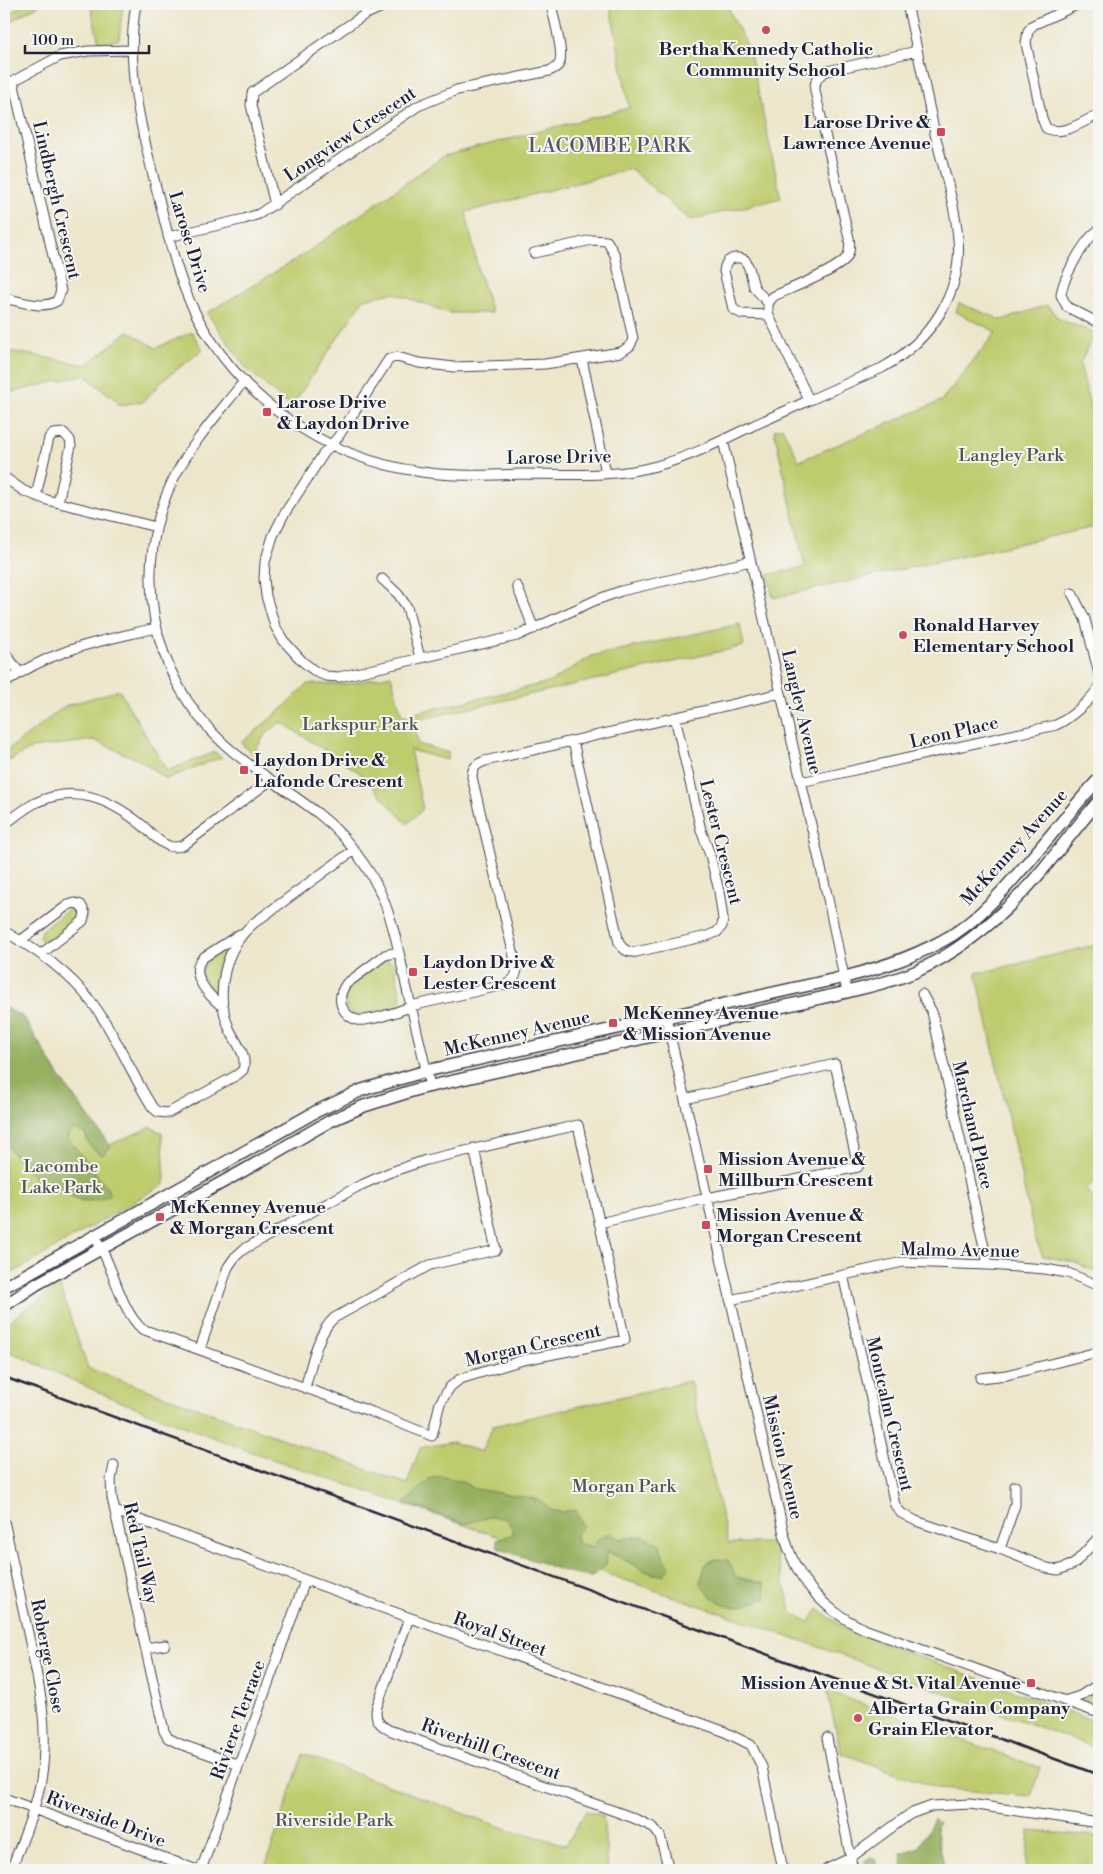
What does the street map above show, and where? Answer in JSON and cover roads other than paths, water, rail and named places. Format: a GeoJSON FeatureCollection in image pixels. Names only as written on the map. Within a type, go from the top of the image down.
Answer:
{"type":"FeatureCollection","features":[{"type":"Feature","properties":{"kind":"main road","name":"McKenney Avenue"},"geometry":{"type":"LineString","coordinates":[[4,1287],[317,1111],[362,1090],[426,1071],[845,977],[887,966],[913,956],[954,933],[979,915],[1011,882],[1099,779]]}},
{"type":"Feature","properties":{"kind":"main road","name":"McKenney Avenue"},"geometry":{"type":"LineString","coordinates":[[4,1306],[37,1284],[330,1121],[379,1101],[430,1086],[889,982],[918,971],[958,948],[992,923],[1022,893],[1099,801]]}},
{"type":"Feature","properties":{"kind":"street","name":"Larose Drive"},"geometry":{"type":"LineString","coordinates":[[136,4],[132,50],[138,110],[168,237],[184,286],[196,314],[214,344],[258,396],[283,416],[331,445],[381,464],[440,474],[606,473],[634,471],[658,466],[685,457],[882,368],[922,339],[935,322],[947,301],[952,286],[958,261],[957,230],[907,4]]}},
{"type":"Feature","properties":{"kind":"street","name":"Longview Crescent"},"geometry":{"type":"LineString","coordinates":[[274,205],[251,105],[252,93],[364,15],[389,4]]}},
{"type":"Feature","properties":{"kind":"street","name":"Longview Crescent"},"geometry":{"type":"LineString","coordinates":[[168,237],[259,214],[397,118],[418,106],[456,90],[549,71],[558,66],[561,55],[550,4]]}},
{"type":"Feature","properties":{"kind":"street"},"geometry":{"type":"LineString","coordinates":[[1079,4],[1033,25],[1028,31],[1026,43],[1042,118],[1046,128],[1054,130],[1065,129],[1099,114]]}},
{"type":"Feature","properties":{"kind":"street"},"geometry":{"type":"LineString","coordinates":[[4,86],[44,63],[70,53],[88,50],[132,50]]}},
{"type":"Feature","properties":{"kind":"street"},"geometry":{"type":"LineString","coordinates":[[768,303],[774,296],[836,267],[845,260],[849,253],[849,238],[815,91],[817,79],[827,71],[917,50]]}},
{"type":"Feature","properties":{"kind":"street","name":"Lindbergh Crescent"},"geometry":{"type":"LineString","coordinates":[[4,298],[49,304],[57,301],[61,291],[13,81]]}},
{"type":"Feature","properties":{"kind":"street"},"geometry":{"type":"LineString","coordinates":[[1099,230],[1086,242],[1064,284],[1061,294],[1067,306],[1099,323]]}},
{"type":"Feature","properties":{"kind":"street"},"geometry":{"type":"LineString","coordinates":[[534,253],[598,239],[607,241],[613,250],[632,334],[632,341],[627,349],[621,352],[582,359],[531,366],[454,367],[419,363],[397,357],[392,358],[385,364],[338,437],[283,516],[269,546],[265,562],[265,588],[275,626],[288,646],[316,672],[326,676],[338,677],[518,636],[596,600],[622,591],[751,561]]}},
{"type":"Feature","properties":{"kind":"street"},"geometry":{"type":"LineString","coordinates":[[769,315],[742,314],[734,309],[724,271],[724,266],[730,259],[736,257],[745,260],[754,286],[768,303],[769,315],[809,400]]}},
{"type":"Feature","properties":{"kind":"street"},"geometry":{"type":"LineString","coordinates":[[582,359],[606,473]]}},
{"type":"Feature","properties":{"kind":"street"},"geometry":{"type":"LineString","coordinates":[[244,381],[181,465],[167,494],[156,527],[152,552],[151,583],[156,628],[162,651],[184,696],[199,718],[223,743],[322,816],[354,850],[371,874],[390,916],[430,1086]]}},
{"type":"Feature","properties":{"kind":"street"},"geometry":{"type":"LineString","coordinates":[[36,496],[49,438],[53,434],[64,433],[70,440],[71,446],[58,502]]}},
{"type":"Feature","properties":{"kind":"street","name":"Langley Avenue"},"geometry":{"type":"LineString","coordinates":[[723,440],[847,992]]}},
{"type":"Feature","properties":{"kind":"street"},"geometry":{"type":"LineString","coordinates":[[4,478],[36,496],[156,527]]}},
{"type":"Feature","properties":{"kind":"street"},"geometry":{"type":"LineString","coordinates":[[382,580],[398,594],[407,607],[420,658]]}},
{"type":"Feature","properties":{"kind":"street"},"geometry":{"type":"LineString","coordinates":[[517,586],[534,629]]}},
{"type":"Feature","properties":{"kind":"street"},"geometry":{"type":"LineString","coordinates":[[1072,593],[1085,619],[1099,674]]}},
{"type":"Feature","properties":{"kind":"street"},"geometry":{"type":"LineString","coordinates":[[4,684],[19,672],[67,650],[156,628]]}},
{"type":"Feature","properties":{"kind":"street"},"geometry":{"type":"LineString","coordinates":[[4,651],[19,672]]}},
{"type":"Feature","properties":{"kind":"street","name":"Leon Place"},"geometry":{"type":"LineString","coordinates":[[801,782],[1056,725],[1064,721],[1094,695],[1099,686]]}},
{"type":"Feature","properties":{"kind":"street"},"geometry":{"type":"LineString","coordinates":[[399,952],[385,955],[348,982],[342,991],[341,1004],[348,1015],[360,1020],[402,1011],[411,1006],[504,985],[514,979],[517,969],[472,777],[472,771],[477,764],[781,694]]}},
{"type":"Feature","properties":{"kind":"street","name":"Lester Crescent"},"geometry":{"type":"LineString","coordinates":[[574,741],[621,947],[628,952],[636,952],[707,936],[717,932],[722,926],[723,919],[719,891],[710,855],[701,830],[675,717]]}},
{"type":"Feature","properties":{"kind":"street"},"geometry":{"type":"LineString","coordinates":[[4,825],[43,800],[66,795],[85,796],[114,805],[127,813],[165,844],[178,847],[184,845],[271,780]]}},
{"type":"Feature","properties":{"kind":"street"},"geometry":{"type":"LineString","coordinates":[[4,931],[41,954],[68,976],[94,1004],[155,1110],[162,1114],[176,1110],[243,1070],[244,1055],[228,1026],[222,988],[227,964],[234,947],[254,923],[354,850]]}},
{"type":"Feature","properties":{"kind":"street"},"geometry":{"type":"LineString","coordinates":[[20,941],[70,904],[81,905],[85,913],[83,921],[41,954]]}},
{"type":"Feature","properties":{"kind":"street"},"geometry":{"type":"LineString","coordinates":[[224,1008],[210,997],[198,976],[198,965],[204,958],[245,932]]}},
{"type":"Feature","properties":{"kind":"street","name":"Marchand Place"},"geometry":{"type":"LineString","coordinates":[[922,994],[932,1012],[988,1265]]}},
{"type":"Feature","properties":{"kind":"street","name":"Mission Avenue"},"geometry":{"type":"LineString","coordinates":[[666,1017],[787,1545],[796,1567],[808,1587],[834,1612],[864,1629],[1099,1713]]}},
{"type":"Feature","properties":{"kind":"street"},"geometry":{"type":"LineString","coordinates":[[599,1223],[858,1166],[835,1064],[685,1099]]}},
{"type":"Feature","properties":{"kind":"street","name":"Morgan Crescent"},"geometry":{"type":"LineString","coordinates":[[94,1236],[103,1248],[126,1307],[142,1329],[372,1412],[432,1436],[440,1403],[450,1387],[460,1379],[523,1360],[625,1340],[578,1125],[426,1160],[372,1179],[244,1249],[228,1267],[200,1349]]}},
{"type":"Feature","properties":{"kind":"street"},"geometry":{"type":"LineString","coordinates":[[304,1388],[322,1335],[326,1326],[334,1318],[430,1265],[496,1250],[474,1148]]}},
{"type":"Feature","properties":{"kind":"street","name":"Malmo Avenue"},"geometry":{"type":"LineString","coordinates":[[730,1300],[902,1262],[988,1265],[1056,1271],[1078,1277],[1099,1286]]}},
{"type":"Feature","properties":{"kind":"street","name":"Montcalm Crescent"},"geometry":{"type":"LineString","coordinates":[[843,1275],[894,1505],[901,1513],[916,1521],[1047,1568],[1058,1570],[1074,1564],[1099,1537]]}},
{"type":"Feature","properties":{"kind":"street"},"geometry":{"type":"LineString","coordinates":[[980,1378],[1007,1375],[1099,1350]]}},
{"type":"Feature","properties":{"kind":"street","name":"Red Tail Way"},"geometry":{"type":"LineString","coordinates":[[114,1465],[110,1486],[164,1731],[168,1738],[239,1765]]}},
{"type":"Feature","properties":{"kind":"street"},"geometry":{"type":"LineString","coordinates":[[1000,1550],[1015,1505],[1015,1486]]}},
{"type":"Feature","properties":{"kind":"street","name":"Royal Street"},"geometry":{"type":"LineString","coordinates":[[115,1512],[723,1731],[751,1745],[762,1767],[783,1870]]}},
{"type":"Feature","properties":{"kind":"street","name":"Roberge Close"},"geometry":{"type":"LineString","coordinates":[[4,1521],[10,1570],[39,1685],[44,1720],[43,1762],[34,1809],[11,1870]]}},
{"type":"Feature","properties":{"kind":"street","name":"Riviere Terrace"},"geometry":{"type":"LineString","coordinates":[[199,1870],[305,1581]]}},
{"type":"Feature","properties":{"kind":"street","name":"Riverhill Crescent"},"geometry":{"type":"LineString","coordinates":[[409,1618],[377,1706],[376,1716],[379,1724],[389,1730],[624,1814],[653,1827],[660,1836],[669,1870]]}},
{"type":"Feature","properties":{"kind":"street"},"geometry":{"type":"LineString","coordinates":[[146,1648],[165,1644]]}},
{"type":"Feature","properties":{"kind":"street"},"geometry":{"type":"LineString","coordinates":[[1064,1701],[1080,1696],[1099,1684]]}},
{"type":"Feature","properties":{"kind":"street"},"geometry":{"type":"LineString","coordinates":[[827,1738],[853,1870]]}},
{"type":"Feature","properties":{"kind":"street","name":"Riverside Drive"},"geometry":{"type":"LineString","coordinates":[[4,1798],[199,1870]]}},
{"type":"Feature","properties":{"kind":"street"},"geometry":{"type":"LineString","coordinates":[[827,1869],[850,1858],[910,1814],[932,1806],[970,1804],[1099,1822]]}},
{"type":"Feature","properties":{"kind":"railway"},"geometry":{"type":"LineString","coordinates":[[4,1377],[1099,1775]]}},
{"type":"Feature","properties":{"kind":"place","name":"Bertha Kennedy Catholic Community School"},"geometry":{"type":"Point","coordinates":[766,30]}},
{"type":"Feature","properties":{"kind":"place","name":"Larose Drive & Lawrence Avenue"},"geometry":{"type":"Point","coordinates":[941,132]}},
{"type":"Feature","properties":{"kind":"place","name":"Larose Drive & Laydon Drive"},"geometry":{"type":"Point","coordinates":[267,412]}},
{"type":"Feature","properties":{"kind":"place","name":"Ronald Harvey Elementary School"},"geometry":{"type":"Point","coordinates":[903,635]}},
{"type":"Feature","properties":{"kind":"place","name":"Laydon Drive & Lafonde Crescent"},"geometry":{"type":"Point","coordinates":[244,770]}},
{"type":"Feature","properties":{"kind":"place","name":"Laydon Drive & Lester Crescent"},"geometry":{"type":"Point","coordinates":[413,972]}},
{"type":"Feature","properties":{"kind":"place","name":"McKenney Avenue & Mission Avenue"},"geometry":{"type":"Point","coordinates":[613,1023]}},
{"type":"Feature","properties":{"kind":"place","name":"Mission Avenue & Millburn Crescent"},"geometry":{"type":"Point","coordinates":[708,1169]}},
{"type":"Feature","properties":{"kind":"place","name":"McKenney Avenue & Morgan Crescent"},"geometry":{"type":"Point","coordinates":[160,1217]}},
{"type":"Feature","properties":{"kind":"place","name":"Mission Avenue & Morgan Crescent"},"geometry":{"type":"Point","coordinates":[706,1225]}},
{"type":"Feature","properties":{"kind":"place","name":"Mission Avenue & St. Vital Avenue"},"geometry":{"type":"Point","coordinates":[1031,1683]}},
{"type":"Feature","properties":{"kind":"place","name":"Alberta Grain Company Grain Elevator"},"geometry":{"type":"Point","coordinates":[858,1718]}},
{"type":"Feature","properties":{"kind":"district","name":"LACOMBE PARK"},"geometry":{"type":"Point","coordinates":[610,145]}},
{"type":"Feature","properties":{"kind":"park label","name":"Langley Park"},"geometry":{"type":"Point","coordinates":[1011,455]}},
{"type":"Feature","properties":{"kind":"park label","name":"Larkspur Park"},"geometry":{"type":"Point","coordinates":[360,724]}},
{"type":"Feature","properties":{"kind":"park label","name":"Lacombe Lake Park"},"geometry":{"type":"Point","coordinates":[61,1176]}},
{"type":"Feature","properties":{"kind":"park label","name":"Morgan Park"},"geometry":{"type":"Point","coordinates":[624,1486]}},
{"type":"Feature","properties":{"kind":"park label","name":"Riverside Park"},"geometry":{"type":"Point","coordinates":[334,1820]}}]}
